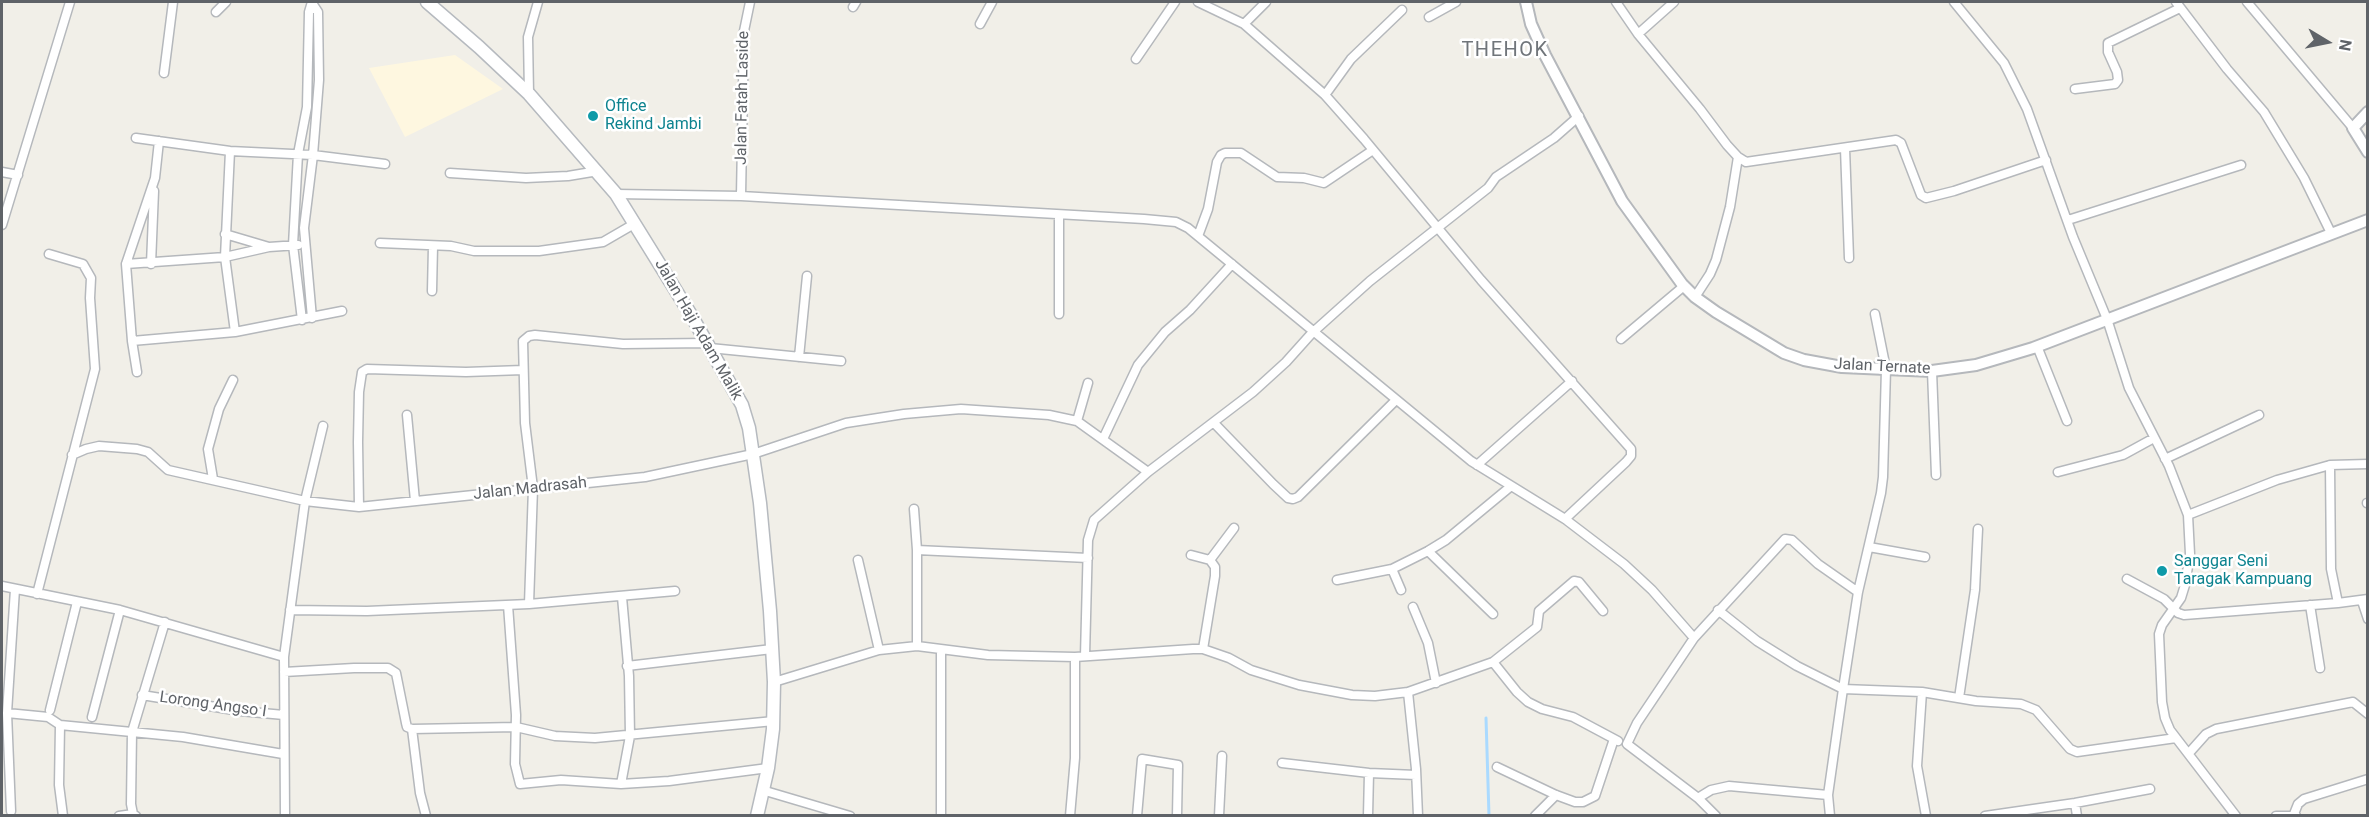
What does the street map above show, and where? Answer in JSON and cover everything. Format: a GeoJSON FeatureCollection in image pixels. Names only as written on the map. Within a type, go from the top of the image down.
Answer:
{"type":"FeatureCollection","features":[{"type":"Feature","properties":{"kind":"main road","name":"Jalan Haji Adam Malik"},"geometry":{"type":"LineString","coordinates":[[431,3],[529,94],[616,194],[742,405],[753,454],[774,682],[774,721],[768,768],[757,816]]}},
{"type":"Feature","properties":{"kind":"street"},"geometry":{"type":"LineString","coordinates":[[2,225],[70,2]]}},
{"type":"Feature","properties":{"kind":"street"},"geometry":{"type":"LineString","coordinates":[[164,72],[172,2]]}},
{"type":"Feature","properties":{"kind":"street"},"geometry":{"type":"LineString","coordinates":[[216,12],[226,2]]}},
{"type":"Feature","properties":{"kind":"street"},"geometry":{"type":"LineString","coordinates":[[302,320],[292,245],[298,154],[307,107],[309,12],[312,2]]}},
{"type":"Feature","properties":{"kind":"street"},"geometry":{"type":"LineString","coordinates":[[312,2],[318,12],[320,49],[313,155],[304,228],[312,318]]}},
{"type":"Feature","properties":{"kind":"street"},"geometry":{"type":"LineString","coordinates":[[529,94],[528,37],[538,2]]}},
{"type":"Feature","properties":{"kind":"street","name":"Jalan Fatah Laside"},"geometry":{"type":"LineString","coordinates":[[741,196],[744,31],[750,2]]}},
{"type":"Feature","properties":{"kind":"street"},"geometry":{"type":"LineString","coordinates":[[980,24],[992,2]]}},
{"type":"Feature","properties":{"kind":"street"},"geometry":{"type":"LineString","coordinates":[[1136,59],[1175,2]]}},
{"type":"Feature","properties":{"kind":"street"},"geometry":{"type":"LineString","coordinates":[[1198,2],[1244,24],[1325,95],[1481,280],[1631,449],[1632,453],[1626,462],[1565,519]]}},
{"type":"Feature","properties":{"kind":"street"},"geometry":{"type":"LineString","coordinates":[[1244,24],[1266,2]]}},
{"type":"Feature","properties":{"kind":"street"},"geometry":{"type":"LineString","coordinates":[[1429,16],[1456,2]]}},
{"type":"Feature","properties":{"kind":"street","name":"Jalan Ternate"},"geometry":{"type":"LineString","coordinates":[[1526,2],[1531,24],[1545,55],[1622,201],[1684,286],[1695,297],[1784,352],[1804,360],[1842,367],[1932,371],[1976,365],[2037,346],[2367,220]]}},
{"type":"Feature","properties":{"kind":"street"},"geometry":{"type":"LineString","coordinates":[[1616,2],[1638,34],[1738,158],[1746,162],[1899,141],[1921,195],[1926,198],[2046,160]]}},
{"type":"Feature","properties":{"kind":"street"},"geometry":{"type":"LineString","coordinates":[[1638,34],[1674,2]]}},
{"type":"Feature","properties":{"kind":"street"},"geometry":{"type":"LineString","coordinates":[[1954,2],[2004,63],[2027,109],[2107,319],[2129,388],[2165,459],[2188,515],[2190,554],[2185,585],[2174,610],[2162,625],[2159,634],[2158,650],[2165,718],[2176,738],[2236,816]]}},
{"type":"Feature","properties":{"kind":"street"},"geometry":{"type":"LineString","coordinates":[[2247,2],[2353,128],[2367,152]]}},
{"type":"Feature","properties":{"kind":"street"},"geometry":{"type":"LineString","coordinates":[[2076,89],[2115,84],[2118,80],[2117,72],[2108,52],[2108,43],[2178,5],[2264,112],[2304,178],[2331,233]]}},
{"type":"Feature","properties":{"kind":"street"},"geometry":{"type":"LineString","coordinates":[[1325,95],[1351,59],[1402,10]]}},
{"type":"Feature","properties":{"kind":"street"},"geometry":{"type":"LineString","coordinates":[[307,107],[317,108]]}},
{"type":"Feature","properties":{"kind":"street"},"geometry":{"type":"LineString","coordinates":[[2353,128],[2367,112]]}},
{"type":"Feature","properties":{"kind":"street"},"geometry":{"type":"LineString","coordinates":[[1070,816],[1088,540],[1094,520],[1148,472],[1253,392],[1286,362],[1312,333],[1370,281],[1488,188],[1496,177],[1544,145],[1579,116]]}},
{"type":"Feature","properties":{"kind":"street"},"geometry":{"type":"LineString","coordinates":[[136,138],[230,151],[313,155],[385,164]]}},
{"type":"Feature","properties":{"kind":"street"},"geometry":{"type":"LineString","coordinates":[[151,264],[159,141]]}},
{"type":"Feature","properties":{"kind":"street"},"geometry":{"type":"LineString","coordinates":[[1845,148],[1850,258]]}},
{"type":"Feature","properties":{"kind":"street"},"geometry":{"type":"LineString","coordinates":[[1198,236],[1208,209],[1217,162],[1225,153],[1241,153],[1277,177],[1304,178],[1319,183],[1330,179],[1373,150]]}},
{"type":"Feature","properties":{"kind":"street"},"geometry":{"type":"LineString","coordinates":[[230,151],[225,257],[235,332]]}},
{"type":"Feature","properties":{"kind":"street"},"geometry":{"type":"LineString","coordinates":[[1695,297],[1716,260],[1730,207],[1738,158]]}},
{"type":"Feature","properties":{"kind":"street"},"geometry":{"type":"LineString","coordinates":[[2068,220],[2241,165]]}},
{"type":"Feature","properties":{"kind":"street"},"geometry":{"type":"LineString","coordinates":[[450,173],[526,178],[568,176],[598,171]]}},
{"type":"Feature","properties":{"kind":"street"},"geometry":{"type":"LineString","coordinates":[[2,172],[18,175]]}},
{"type":"Feature","properties":{"kind":"street"},"geometry":{"type":"LineString","coordinates":[[138,372],[132,341],[126,264],[155,178]]}},
{"type":"Feature","properties":{"kind":"street"},"geometry":{"type":"LineString","coordinates":[[616,194],[741,196],[1176,222],[1198,236],[1312,333],[1477,465],[1565,519],[1624,564],[1652,590],[1694,639]]}},
{"type":"Feature","properties":{"kind":"street"},"geometry":{"type":"LineString","coordinates":[[1059,215],[1059,314]]}},
{"type":"Feature","properties":{"kind":"street"},"geometry":{"type":"LineString","coordinates":[[380,243],[451,246],[474,251],[538,251],[603,242],[634,224]]}},
{"type":"Feature","properties":{"kind":"street"},"geometry":{"type":"LineString","coordinates":[[225,234],[269,247]]}},
{"type":"Feature","properties":{"kind":"street"},"geometry":{"type":"LineString","coordinates":[[126,264],[225,257],[269,247],[304,245]]}},
{"type":"Feature","properties":{"kind":"street"},"geometry":{"type":"LineString","coordinates":[[432,291],[433,246]]}},
{"type":"Feature","properties":{"kind":"street"},"geometry":{"type":"LineString","coordinates":[[36,594],[94,369],[91,278],[83,264],[49,254]]}},
{"type":"Feature","properties":{"kind":"street"},"geometry":{"type":"LineString","coordinates":[[1104,439],[1138,365],[1165,332],[1190,310],[1232,264]]}},
{"type":"Feature","properties":{"kind":"street"},"geometry":{"type":"LineString","coordinates":[[800,357],[807,276]]}},
{"type":"Feature","properties":{"kind":"street"},"geometry":{"type":"LineString","coordinates":[[1621,339],[1684,286]]}},
{"type":"Feature","properties":{"kind":"street"},"geometry":{"type":"LineString","coordinates":[[132,341],[235,332],[342,311]]}},
{"type":"Feature","properties":{"kind":"street"},"geometry":{"type":"LineString","coordinates":[[1830,816],[1828,795],[1858,592],[1883,477],[1886,369],[1875,314]]}},
{"type":"Feature","properties":{"kind":"street"},"geometry":{"type":"LineString","coordinates":[[530,604],[533,488],[525,423],[523,370],[523,341],[529,336],[623,344],[708,346],[841,361]]}},
{"type":"Feature","properties":{"kind":"street"},"geometry":{"type":"LineString","coordinates":[[2037,346],[2067,421]]}},
{"type":"Feature","properties":{"kind":"street"},"geometry":{"type":"LineString","coordinates":[[359,507],[358,422],[362,372],[367,369],[466,372],[523,370]]}},
{"type":"Feature","properties":{"kind":"street"},"geometry":{"type":"LineString","coordinates":[[1932,371],[1936,475]]}},
{"type":"Feature","properties":{"kind":"street"},"geometry":{"type":"LineString","coordinates":[[213,479],[208,449],[219,409],[233,380]]}},
{"type":"Feature","properties":{"kind":"street"},"geometry":{"type":"LineString","coordinates":[[1477,465],[1572,381]]}},
{"type":"Feature","properties":{"kind":"street"},"geometry":{"type":"LineString","coordinates":[[1088,383],[1077,420],[1148,472]]}},
{"type":"Feature","properties":{"kind":"street"},"geometry":{"type":"LineString","coordinates":[[1214,423],[1273,484],[1288,498],[1293,499],[1306,490],[1396,400]]}},
{"type":"Feature","properties":{"kind":"street","name":"Jalan Madrasah"},"geometry":{"type":"LineString","coordinates":[[72,455],[99,446],[137,449],[148,452],[168,470],[305,501],[359,507],[645,477],[753,454],[846,423],[904,414],[961,409],[1049,415],[1077,420]]}},
{"type":"Feature","properties":{"kind":"street"},"geometry":{"type":"LineString","coordinates":[[407,415],[415,501]]}},
{"type":"Feature","properties":{"kind":"street"},"geometry":{"type":"LineString","coordinates":[[2165,459],[2259,415]]}},
{"type":"Feature","properties":{"kind":"street"},"geometry":{"type":"LineString","coordinates":[[285,816],[284,657],[305,501],[322,426]]}},
{"type":"Feature","properties":{"kind":"street"},"geometry":{"type":"LineString","coordinates":[[2058,472],[2123,455],[2154,438]]}},
{"type":"Feature","properties":{"kind":"street"},"geometry":{"type":"LineString","coordinates":[[2188,515],[2277,480],[2330,465],[2367,464]]}},
{"type":"Feature","properties":{"kind":"street"},"geometry":{"type":"LineString","coordinates":[[2330,465],[2331,569],[2338,603]]}},
{"type":"Feature","properties":{"kind":"street"},"geometry":{"type":"LineString","coordinates":[[1336,579],[1392,569],[1428,551],[1446,540],[1510,487]]}},
{"type":"Feature","properties":{"kind":"street"},"geometry":{"type":"LineString","coordinates":[[914,509],[917,550],[917,645]]}},
{"type":"Feature","properties":{"kind":"street"},"geometry":{"type":"LineString","coordinates":[[1210,560],[1234,528]]}},
{"type":"Feature","properties":{"kind":"street"},"geometry":{"type":"LineString","coordinates":[[1959,698],[1975,590],[1978,529]]}},
{"type":"Feature","properties":{"kind":"street"},"geometry":{"type":"LineString","coordinates":[[1627,744],[1637,723],[1694,639],[1780,542],[1789,538],[1818,564],[1858,592]]}},
{"type":"Feature","properties":{"kind":"street"},"geometry":{"type":"LineString","coordinates":[[1869,547],[1925,557]]}},
{"type":"Feature","properties":{"kind":"street"},"geometry":{"type":"LineString","coordinates":[[917,550],[1088,558]]}},
{"type":"Feature","properties":{"kind":"street"},"geometry":{"type":"LineString","coordinates":[[1428,551],[1493,614]]}},
{"type":"Feature","properties":{"kind":"street"},"geometry":{"type":"LineString","coordinates":[[1191,555],[1210,560],[1215,567],[1203,649]]}},
{"type":"Feature","properties":{"kind":"street"},"geometry":{"type":"LineString","coordinates":[[858,560],[879,650]]}},
{"type":"Feature","properties":{"kind":"street"},"geometry":{"type":"LineString","coordinates":[[1392,569],[1401,590]]}},
{"type":"Feature","properties":{"kind":"street"},"geometry":{"type":"LineString","coordinates":[[2127,579],[2164,599],[2174,610],[2184,615],[2365,600],[2367,619]]}},
{"type":"Feature","properties":{"kind":"street"},"geometry":{"type":"LineString","coordinates":[[774,682],[879,650],[917,645],[988,655],[1080,657],[1203,649],[1229,658],[1251,670],[1299,685],[1352,695],[1375,696],[1408,692],[1493,662],[1537,627],[1539,611],[1574,581],[1579,582],[1603,611]]}},
{"type":"Feature","properties":{"kind":"street"},"geometry":{"type":"LineString","coordinates":[[2,586],[165,621],[284,657]]}},
{"type":"Feature","properties":{"kind":"street"},"geometry":{"type":"LineString","coordinates":[[11,811],[7,713],[15,589]]}},
{"type":"Feature","properties":{"kind":"street"},"geometry":{"type":"LineString","coordinates":[[290,610],[366,611],[530,604],[675,591]]}},
{"type":"Feature","properties":{"kind":"street"},"geometry":{"type":"LineString","coordinates":[[621,783],[630,736],[622,597]]}},
{"type":"Feature","properties":{"kind":"street"},"geometry":{"type":"LineString","coordinates":[[50,710],[77,602]]}},
{"type":"Feature","properties":{"kind":"street"},"geometry":{"type":"LineString","coordinates":[[508,605],[516,727],[515,764],[520,784],[561,780],[621,783],[669,781],[768,768]]}},
{"type":"Feature","properties":{"kind":"street"},"geometry":{"type":"LineString","coordinates":[[2310,605],[2320,668]]}},
{"type":"Feature","properties":{"kind":"street"},"geometry":{"type":"LineString","coordinates":[[1413,607],[1428,643],[1436,683]]}},
{"type":"Feature","properties":{"kind":"street"},"geometry":{"type":"LineString","coordinates":[[92,717],[120,610]]}},
{"type":"Feature","properties":{"kind":"street"},"geometry":{"type":"LineString","coordinates":[[1718,610],[1757,641],[1797,666],[1843,689],[1922,692],[2021,704],[2031,707],[2041,715],[2070,749],[2077,752],[2176,738]]}},
{"type":"Feature","properties":{"kind":"street"},"geometry":{"type":"LineString","coordinates":[[119,816],[134,815],[132,732],[165,621]]}},
{"type":"Feature","properties":{"kind":"street"},"geometry":{"type":"LineString","coordinates":[[627,666],[772,649]]}},
{"type":"Feature","properties":{"kind":"street"},"geometry":{"type":"LineString","coordinates":[[941,649],[941,816]]}},
{"type":"Feature","properties":{"kind":"street"},"geometry":{"type":"LineString","coordinates":[[1493,662],[1528,702],[1542,709],[1574,717],[1627,744],[1698,798],[1716,816]]}},
{"type":"Feature","properties":{"kind":"street"},"geometry":{"type":"LineString","coordinates":[[284,672],[388,668],[396,673],[407,727],[412,729],[516,727],[555,736],[595,738],[774,721]]}},
{"type":"Feature","properties":{"kind":"street"},"geometry":{"type":"LineString","coordinates":[[1408,692],[1418,816]]}},
{"type":"Feature","properties":{"kind":"street"},"geometry":{"type":"LineString","coordinates":[[1922,692],[1917,766],[1926,816]]}},
{"type":"Feature","properties":{"kind":"street","name":"Lorong Angso I"},"geometry":{"type":"LineString","coordinates":[[142,695],[240,711],[285,715]]}},
{"type":"Feature","properties":{"kind":"street"},"geometry":{"type":"LineString","coordinates":[[2189,753],[2206,734],[2216,729],[2353,702],[2367,714]]}},
{"type":"Feature","properties":{"kind":"street"},"geometry":{"type":"LineString","coordinates":[[7,713],[48,717],[60,724],[183,737],[283,754]]}},
{"type":"Feature","properties":{"kind":"street"},"geometry":{"type":"LineString","coordinates":[[60,724],[59,785],[63,816]]}},
{"type":"Feature","properties":{"kind":"street"},"geometry":{"type":"LineString","coordinates":[[412,729],[420,793],[426,816]]}},
{"type":"Feature","properties":{"kind":"street"},"geometry":{"type":"LineString","coordinates":[[1497,767],[1556,795],[1575,802],[1583,802],[1595,796],[1614,739]]}},
{"type":"Feature","properties":{"kind":"street"},"geometry":{"type":"LineString","coordinates":[[1219,816],[1222,756]]}},
{"type":"Feature","properties":{"kind":"street"},"geometry":{"type":"LineString","coordinates":[[1137,816],[1142,759],[1178,765],[1177,816]]}},
{"type":"Feature","properties":{"kind":"street"},"geometry":{"type":"LineString","coordinates":[[1282,763],[1369,773],[1416,775]]}},
{"type":"Feature","properties":{"kind":"street"},"geometry":{"type":"LineString","coordinates":[[1368,816],[1369,773]]}},
{"type":"Feature","properties":{"kind":"street"},"geometry":{"type":"LineString","coordinates":[[2276,816],[2295,815],[2298,804],[2304,799],[2367,779]]}},
{"type":"Feature","properties":{"kind":"street"},"geometry":{"type":"LineString","coordinates":[[1698,798],[1712,790],[1730,786],[1828,795]]}},
{"type":"Feature","properties":{"kind":"street"},"geometry":{"type":"LineString","coordinates":[[1985,816],[2026,812],[2150,789]]}},
{"type":"Feature","properties":{"kind":"street"},"geometry":{"type":"LineString","coordinates":[[762,790],[850,816]]}},
{"type":"Feature","properties":{"kind":"street"},"geometry":{"type":"LineString","coordinates":[[1535,816],[1556,795]]}},
{"type":"Feature","properties":{"kind":"street"},"geometry":{"type":"LineString","coordinates":[[2074,803],[2077,816]]}},
{"type":"Feature","properties":{"kind":"shaded area"},"geometry":{"type":"Polygon","coordinates":[[[455,55],[503,89],[405,137],[369,68],[455,55]]]}},
{"type":"Feature","properties":{"kind":"waterway"},"geometry":{"type":"LineString","coordinates":[[1486,718],[1489,816]]}},
{"type":"Feature","properties":{"kind":"place","name":"Office Rekind Jambi"},"geometry":{"type":"Point","coordinates":[593,116]}},
{"type":"Feature","properties":{"kind":"place","name":"Sanggar Seni Taragak Kampuang"},"geometry":{"type":"Point","coordinates":[2162,571]}},
{"type":"Feature","properties":{"kind":"district","name":"THEHOK"},"geometry":{"type":"Point","coordinates":[1505,51]}}]}
